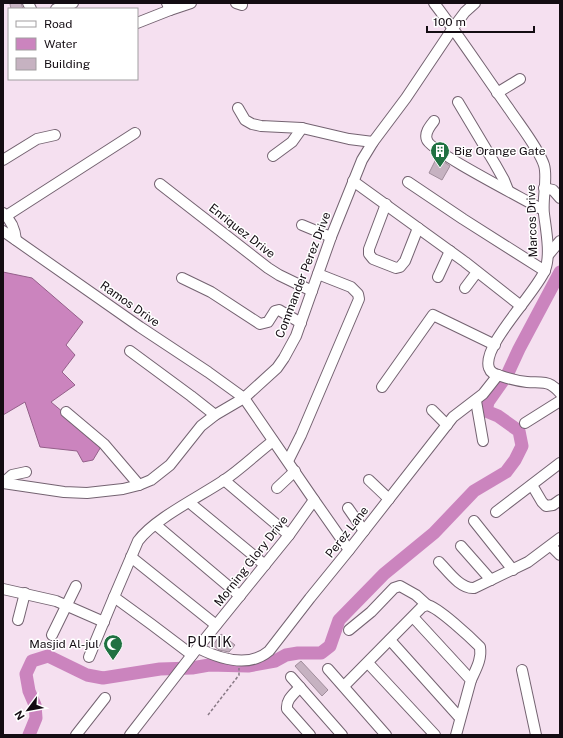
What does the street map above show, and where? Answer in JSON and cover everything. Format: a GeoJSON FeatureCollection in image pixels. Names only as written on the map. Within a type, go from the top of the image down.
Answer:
{"type":"FeatureCollection","features":[{"type":"Feature","properties":{"kind":"street"},"geometry":{"type":"LineString","coordinates":[[59,8],[73,3]]}},
{"type":"Feature","properties":{"kind":"street"},"geometry":{"type":"LineString","coordinates":[[138,22],[168,6],[191,3]]}},
{"type":"Feature","properties":{"kind":"street","name":"Marcos Drive"},"geometry":{"type":"LineString","coordinates":[[434,3],[530,139],[542,160],[545,169],[543,210],[548,254],[545,271],[501,333],[490,354],[488,366],[492,373],[499,375]]}},
{"type":"Feature","properties":{"kind":"street","name":"Commander Perez Drive"},"geometry":{"type":"LineString","coordinates":[[3,483],[64,492],[87,493],[105,492],[139,485],[151,480],[165,471],[201,426],[215,415],[244,398],[268,376],[280,363],[296,336],[331,237],[362,160],[453,28],[475,3]]}},
{"type":"Feature","properties":{"kind":"street"},"geometry":{"type":"LineString","coordinates":[[497,93],[520,79]]}},
{"type":"Feature","properties":{"kind":"street"},"geometry":{"type":"LineString","coordinates":[[458,102],[495,164],[508,190]]}},
{"type":"Feature","properties":{"kind":"street"},"geometry":{"type":"LineString","coordinates":[[238,108],[245,120],[252,124],[261,126],[302,128],[349,139],[373,142]]}},
{"type":"Feature","properties":{"kind":"street"},"geometry":{"type":"LineString","coordinates":[[434,121],[426,133],[427,141],[430,145],[455,161],[543,210]]}},
{"type":"Feature","properties":{"kind":"street"},"geometry":{"type":"LineString","coordinates":[[273,156],[292,142],[302,128]]}},
{"type":"Feature","properties":{"kind":"street"},"geometry":{"type":"LineString","coordinates":[[16,240],[13,226],[5,215],[135,133]]}},
{"type":"Feature","properties":{"kind":"street"},"geometry":{"type":"LineString","coordinates":[[3,160],[37,139],[54,135]]}},
{"type":"Feature","properties":{"kind":"street"},"geometry":{"type":"LineString","coordinates":[[354,181],[450,251],[521,306]]}},
{"type":"Feature","properties":{"kind":"street"},"geometry":{"type":"LineString","coordinates":[[408,182],[545,271]]}},
{"type":"Feature","properties":{"kind":"street","name":"Enriquez Drive"},"geometry":{"type":"LineString","coordinates":[[160,184],[268,268],[312,291]]}},
{"type":"Feature","properties":{"kind":"street"},"geometry":{"type":"LineString","coordinates":[[544,188],[553,190],[560,198]]}},
{"type":"Feature","properties":{"kind":"street"},"geometry":{"type":"LineString","coordinates":[[386,204],[369,249],[369,254],[373,259],[396,268],[400,267],[405,261],[418,228]]}},
{"type":"Feature","properties":{"kind":"street"},"geometry":{"type":"LineString","coordinates":[[302,225],[331,237]]}},
{"type":"Feature","properties":{"kind":"street","name":"Ramos Drive"},"geometry":{"type":"LineString","coordinates":[[3,231],[244,398]]}},
{"type":"Feature","properties":{"kind":"street"},"geometry":{"type":"LineString","coordinates":[[548,254],[560,241]]}},
{"type":"Feature","properties":{"kind":"street"},"geometry":{"type":"LineString","coordinates":[[438,277],[450,251]]}},
{"type":"Feature","properties":{"kind":"street"},"geometry":{"type":"LineString","coordinates":[[465,288],[477,272]]}},
{"type":"Feature","properties":{"kind":"street"},"geometry":{"type":"LineString","coordinates":[[288,461],[301,435],[359,299],[358,294],[351,287],[318,274]]}},
{"type":"Feature","properties":{"kind":"street"},"geometry":{"type":"LineString","coordinates":[[182,278],[211,292],[260,324],[268,322],[275,311],[279,310],[301,323]]}},
{"type":"Feature","properties":{"kind":"street"},"geometry":{"type":"LineString","coordinates":[[382,387],[433,314],[495,345]]}},
{"type":"Feature","properties":{"kind":"street"},"geometry":{"type":"LineString","coordinates":[[130,351],[215,415]]}},
{"type":"Feature","properties":{"kind":"street"},"geometry":{"type":"LineString","coordinates":[[499,375],[510,380],[529,383],[542,382],[551,385],[560,393]]}},
{"type":"Feature","properties":{"kind":"street","name":"Perez Lane"},"geometry":{"type":"LineString","coordinates":[[114,597],[151,624],[195,652],[239,660],[254,660],[263,656],[274,645],[453,418],[476,401],[499,375]]}},
{"type":"Feature","properties":{"kind":"street"},"geometry":{"type":"LineString","coordinates":[[244,398],[349,550]]}},
{"type":"Feature","properties":{"kind":"street"},"geometry":{"type":"LineString","coordinates":[[476,401],[482,441]]}},
{"type":"Feature","properties":{"kind":"street"},"geometry":{"type":"LineString","coordinates":[[525,423],[560,401]]}},
{"type":"Feature","properties":{"kind":"street"},"geometry":{"type":"LineString","coordinates":[[432,410],[448,425]]}},
{"type":"Feature","properties":{"kind":"street"},"geometry":{"type":"LineString","coordinates":[[66,412],[92,432],[104,444],[139,485]]}},
{"type":"Feature","properties":{"kind":"street"},"geometry":{"type":"LineString","coordinates":[[90,656],[131,557],[141,537],[156,525],[224,480],[273,441]]}},
{"type":"Feature","properties":{"kind":"street"},"geometry":{"type":"LineString","coordinates":[[496,512],[560,463]]}},
{"type":"Feature","properties":{"kind":"street"},"geometry":{"type":"LineString","coordinates":[[277,488],[295,471]]}},
{"type":"Feature","properties":{"kind":"street"},"geometry":{"type":"LineString","coordinates":[[3,483],[12,475],[26,472]]}},
{"type":"Feature","properties":{"kind":"street"},"geometry":{"type":"LineString","coordinates":[[224,480],[289,535]]}},
{"type":"Feature","properties":{"kind":"street"},"geometry":{"type":"LineString","coordinates":[[369,480],[389,499]]}},
{"type":"Feature","properties":{"kind":"street"},"geometry":{"type":"LineString","coordinates":[[532,484],[542,502],[546,506],[553,505],[560,500]]}},
{"type":"Feature","properties":{"kind":"street","name":"Morning Glory Drive"},"geometry":{"type":"LineString","coordinates":[[130,735],[289,535],[314,500]]}},
{"type":"Feature","properties":{"kind":"street"},"geometry":{"type":"LineString","coordinates":[[190,502],[265,565]]}},
{"type":"Feature","properties":{"kind":"street"},"geometry":{"type":"LineString","coordinates":[[348,508],[364,531]]}},
{"type":"Feature","properties":{"kind":"street"},"geometry":{"type":"LineString","coordinates":[[474,521],[514,570]]}},
{"type":"Feature","properties":{"kind":"street"},"geometry":{"type":"LineString","coordinates":[[156,525],[240,596]]}},
{"type":"Feature","properties":{"kind":"street"},"geometry":{"type":"LineString","coordinates":[[439,562],[461,584],[466,587],[474,588],[528,562],[560,538]]}},
{"type":"Feature","properties":{"kind":"street"},"geometry":{"type":"LineString","coordinates":[[461,546],[491,580]]}},
{"type":"Feature","properties":{"kind":"street"},"geometry":{"type":"LineString","coordinates":[[551,546],[560,554]]}},
{"type":"Feature","properties":{"kind":"street"},"geometry":{"type":"LineString","coordinates":[[131,557],[216,625]]}},
{"type":"Feature","properties":{"kind":"street"},"geometry":{"type":"LineString","coordinates":[[52,635],[76,586]]}},
{"type":"Feature","properties":{"kind":"street"},"geometry":{"type":"LineString","coordinates":[[348,630],[372,612],[394,588],[400,586],[446,618],[480,647],[481,654],[471,680],[456,735]]}},
{"type":"Feature","properties":{"kind":"street"},"geometry":{"type":"LineString","coordinates":[[3,589],[56,600],[104,622]]}},
{"type":"Feature","properties":{"kind":"street"},"geometry":{"type":"LineString","coordinates":[[18,620],[25,593]]}},
{"type":"Feature","properties":{"kind":"street"},"geometry":{"type":"LineString","coordinates":[[344,686],[422,607],[427,605]]}},
{"type":"Feature","properties":{"kind":"street"},"geometry":{"type":"LineString","coordinates":[[413,617],[471,680]]}},
{"type":"Feature","properties":{"kind":"street"},"geometry":{"type":"LineString","coordinates":[[390,640],[460,718]]}},
{"type":"Feature","properties":{"kind":"street"},"geometry":{"type":"LineString","coordinates":[[368,663],[435,735]]}},
{"type":"Feature","properties":{"kind":"street"},"geometry":{"type":"LineString","coordinates":[[328,669],[386,735]]}},
{"type":"Feature","properties":{"kind":"street"},"geometry":{"type":"LineString","coordinates":[[522,670],[536,735]]}},
{"type":"Feature","properties":{"kind":"street"},"geometry":{"type":"LineString","coordinates":[[291,677],[342,735]]}},
{"type":"Feature","properties":{"kind":"street"},"geometry":{"type":"LineString","coordinates":[[300,687],[288,700],[286,704],[287,709],[310,735]]}},
{"type":"Feature","properties":{"kind":"street"},"geometry":{"type":"LineString","coordinates":[[76,735],[105,698]]}},
{"type":"Feature","properties":{"kind":"path"},"geometry":{"type":"LineString","coordinates":[[208,715],[238,675]]}},
{"type":"Feature","properties":{"kind":"water"},"geometry":{"type":"Polygon","coordinates":[[[3,272],[32,278],[83,322],[66,345],[75,355],[62,372],[75,385],[51,402],[102,445],[93,460],[83,462],[77,451],[40,447],[25,402],[3,415],[3,272]]]}},
{"type":"Feature","properties":{"kind":"building"},"geometry":{"type":"Polygon","coordinates":[[[21,3],[23,8],[11,8],[10,4],[21,3]]]}},
{"type":"Feature","properties":{"kind":"building","name":"Big Orange Gate"},"geometry":{"type":"Polygon","coordinates":[[[437,157],[450,166],[442,180],[429,173],[437,157]]]}},
{"type":"Feature","properties":{"kind":"building"},"geometry":{"type":"Polygon","coordinates":[[[221,634],[235,645],[229,652],[219,650],[213,645],[221,634]]]}},
{"type":"Feature","properties":{"kind":"building"},"geometry":{"type":"Polygon","coordinates":[[[301,661],[328,690],[322,696],[295,666],[301,661]]]}},
{"type":"Feature","properties":{"kind":"waterway"},"geometry":{"type":"LineString","coordinates":[[29,735],[36,718],[35,705],[29,691],[26,674],[32,661],[48,656],[87,675],[103,678],[160,669],[192,668],[209,665],[248,666],[275,661],[286,655],[298,653],[321,653],[330,646],[339,620],[384,574],[434,533],[474,491],[506,472],[515,460],[522,446],[519,431],[498,416],[486,411],[488,402],[507,375],[519,349],[560,272]]}},
{"type":"Feature","properties":{"kind":"place","name":"Big Orange Gate"},"geometry":{"type":"Point","coordinates":[440,168]}},
{"type":"Feature","properties":{"kind":"place","name":"Masjid Al-jul"},"geometry":{"type":"Point","coordinates":[113,661]}},
{"type":"Feature","properties":{"kind":"district","name":"PUTIK"},"geometry":{"type":"Point","coordinates":[210,642]}}]}
